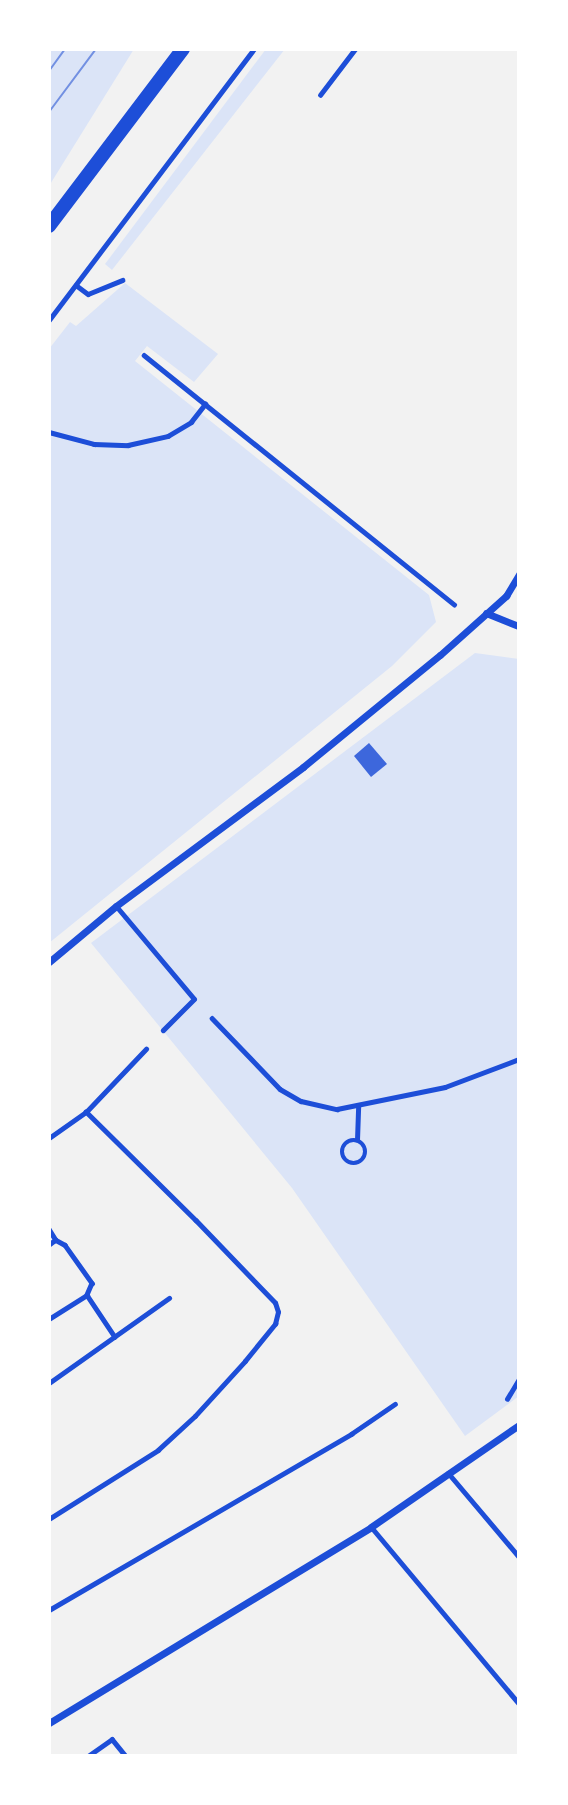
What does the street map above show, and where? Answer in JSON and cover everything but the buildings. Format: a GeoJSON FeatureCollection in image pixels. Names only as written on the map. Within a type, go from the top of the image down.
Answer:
{"type":"FeatureCollection","features":[{"type":"Feature","properties":{"kind":"main road"},"geometry":{"type":"LineString","coordinates":[[49,226],[183,49]]}},
{"type":"Feature","properties":{"kind":"street"},"geometry":{"type":"LineString","coordinates":[[49,962],[116,906],[303,767],[506,596],[519,574]]}},
{"type":"Feature","properties":{"kind":"street"},"geometry":{"type":"LineString","coordinates":[[486,613],[519,626]]}},
{"type":"Feature","properties":{"kind":"street"},"geometry":{"type":"LineString","coordinates":[[49,1723],[371,1527],[519,1425]]}},
{"type":"Feature","properties":{"kind":"lane"},"geometry":{"type":"LineString","coordinates":[[116,906],[194,999],[163,1030]]}},
{"type":"Feature","properties":{"kind":"lane"},"geometry":{"type":"LineString","coordinates":[[448,1473],[519,1557]]}},
{"type":"Feature","properties":{"kind":"lane"},"geometry":{"type":"LineString","coordinates":[[371,1527],[519,1704]]}},
{"type":"Feature","properties":{"kind":"path"},"geometry":{"type":"LineString","coordinates":[[49,320],[254,49]]}},
{"type":"Feature","properties":{"kind":"path"},"geometry":{"type":"LineString","coordinates":[[320,95],[355,49]]}},
{"type":"Feature","properties":{"kind":"path"},"geometry":{"type":"LineString","coordinates":[[76,285],[88,294],[122,280]]}},
{"type":"Feature","properties":{"kind":"path"},"geometry":{"type":"LineString","coordinates":[[144,355],[460,609],[486,613]]}},
{"type":"Feature","properties":{"kind":"path"},"geometry":{"type":"LineString","coordinates":[[49,432],[94,444],[128,445],[168,436],[191,422],[205,404]]}},
{"type":"Feature","properties":{"kind":"path"},"geometry":{"type":"LineString","coordinates":[[194,999],[280,1089],[301,1101],[337,1109],[358,1107],[445,1087],[519,1059]]}},
{"type":"Feature","properties":{"kind":"path"},"geometry":{"type":"LineString","coordinates":[[49,1138],[86,1112],[163,1030]]}},
{"type":"Feature","properties":{"kind":"path"},"geometry":{"type":"LineString","coordinates":[[357,1140],[358,1107]]}},
{"type":"Feature","properties":{"kind":"path"},"geometry":{"type":"LineString","coordinates":[[49,1519],[158,1450],[195,1416],[245,1361],[275,1324],[278,1312],[275,1303],[196,1220],[86,1112]]}},
{"type":"Feature","properties":{"kind":"path"},"geometry":{"type":"LineString","coordinates":[[357,1140],[366,1148],[365,1156],[360,1163],[349,1163],[342,1150],[349,1141],[357,1140]]}},
{"type":"Feature","properties":{"kind":"path"},"geometry":{"type":"LineString","coordinates":[[49,1229],[56,1240],[65,1245],[92,1283],[87,1295],[49,1319]]}},
{"type":"Feature","properties":{"kind":"path"},"geometry":{"type":"LineString","coordinates":[[49,1245],[56,1240]]}},
{"type":"Feature","properties":{"kind":"path"},"geometry":{"type":"LineString","coordinates":[[87,1295],[116,1337]]}},
{"type":"Feature","properties":{"kind":"path"},"geometry":{"type":"LineString","coordinates":[[49,1383],[169,1298]]}},
{"type":"Feature","properties":{"kind":"path"},"geometry":{"type":"LineString","coordinates":[[49,1610],[339,1441],[396,1404]]}},
{"type":"Feature","properties":{"kind":"path"},"geometry":{"type":"LineString","coordinates":[[88,1756],[112,1739],[126,1756]]}},
{"type":"Feature","properties":{"kind":"shaded area"},"geometry":{"type":"Polygon","coordinates":[[[49,49],[134,49],[49,186],[49,49]]]}},
{"type":"Feature","properties":{"kind":"shaded area"},"geometry":{"type":"Polygon","coordinates":[[[266,49],[285,49],[112,270],[105,264],[266,49]]]}},
{"type":"Feature","properties":{"kind":"shaded area"},"geometry":{"type":"Polygon","coordinates":[[[125,283],[218,354],[194,382],[147,346],[135,361],[429,595],[436,622],[392,666],[49,943],[49,349],[70,322],[76,326],[125,283]]]}},
{"type":"Feature","properties":{"kind":"shaded area"},"geometry":{"type":"Polygon","coordinates":[[[475,653],[519,659],[519,1396],[465,1436],[292,1188],[91,943],[475,653]]]}},
{"type":"Feature","properties":{"kind":"tram line"},"geometry":{"type":"LineString","coordinates":[[49,71],[65,49]]}},
{"type":"Feature","properties":{"kind":"tram line"},"geometry":{"type":"LineString","coordinates":[[49,112],[96,49]]}}]}
